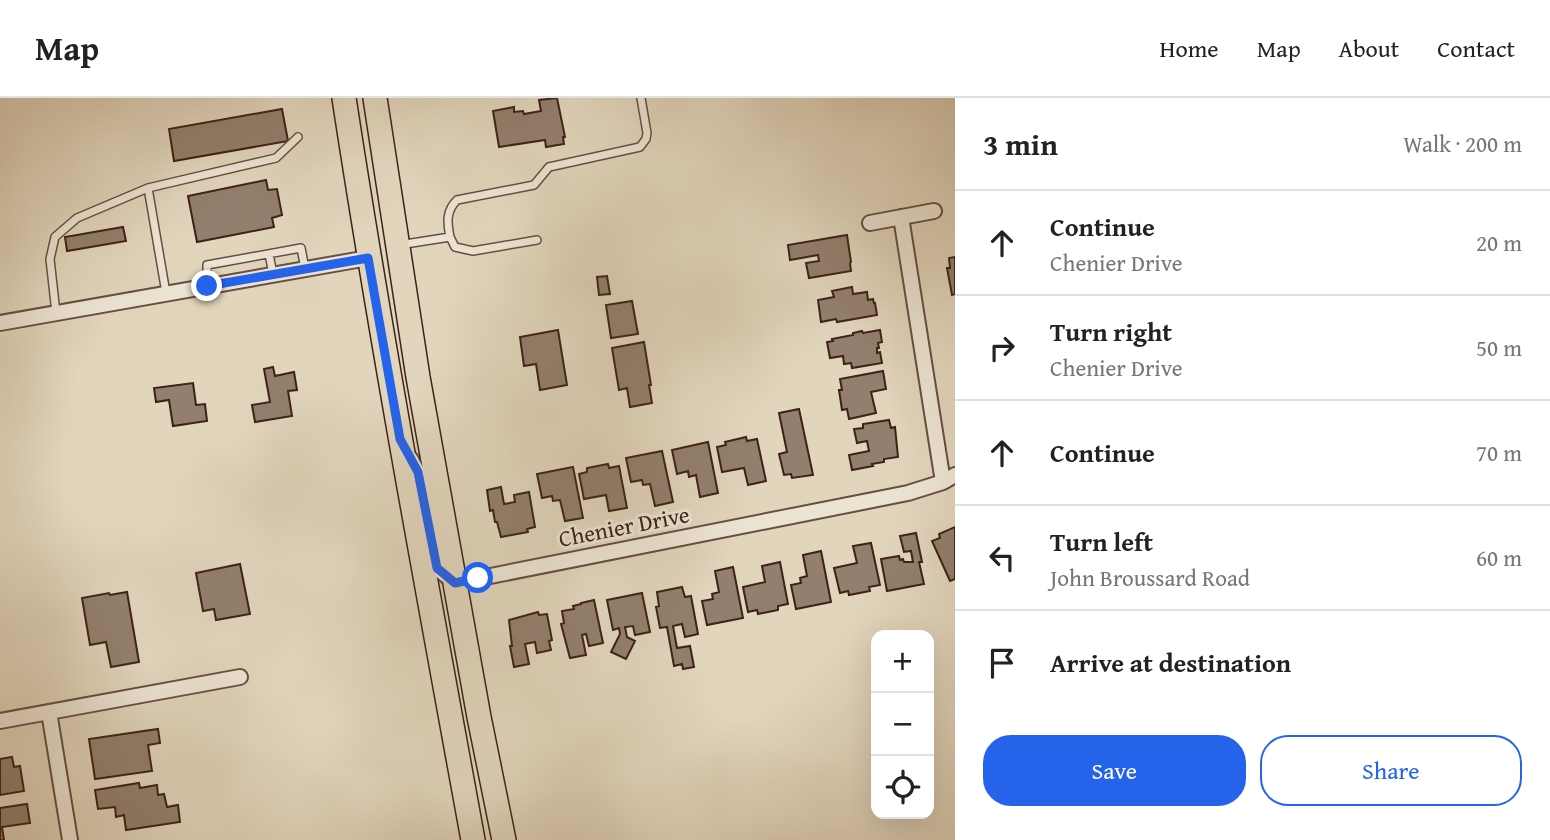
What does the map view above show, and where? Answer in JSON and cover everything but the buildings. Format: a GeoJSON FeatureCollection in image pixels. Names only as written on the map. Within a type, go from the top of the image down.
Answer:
{"type":"FeatureCollection","features":[{"type":"Feature","properties":{"kind":"main road"},"geometry":{"type":"LineString","coordinates":[[344,98],[368,258],[473,840]]}},
{"type":"Feature","properties":{"kind":"main road"},"geometry":{"type":"LineString","coordinates":[[375,98],[418,377],[479,717],[504,840]]}},
{"type":"Feature","properties":{"kind":"main road"},"geometry":{"type":"LineString","coordinates":[[368,258],[385,264],[402,349],[418,377]]}},
{"type":"Feature","properties":{"kind":"street"},"geometry":{"type":"LineString","coordinates":[[870,223],[934,211]]}},
{"type":"Feature","properties":{"kind":"street"},"geometry":{"type":"LineString","coordinates":[[901,217],[949,479]]}},
{"type":"Feature","properties":{"kind":"street"},"geometry":{"type":"LineString","coordinates":[[0,323],[368,258]]}},
{"type":"Feature","properties":{"kind":"street"},"geometry":{"type":"LineString","coordinates":[[400,439],[418,472],[437,568],[455,583]]}},
{"type":"Feature","properties":{"kind":"street","name":"Chenier Drive"},"geometry":{"type":"LineString","coordinates":[[455,583],[908,493],[949,479]]}},
{"type":"Feature","properties":{"kind":"street"},"geometry":{"type":"LineString","coordinates":[[0,720],[240,677]]}},
{"type":"Feature","properties":{"kind":"street"},"geometry":{"type":"LineString","coordinates":[[49,712],[70,840]]}},
{"type":"Feature","properties":{"kind":"lane"},"geometry":{"type":"LineString","coordinates":[[537,240],[472,251],[455,247],[447,222],[448,211],[457,200],[534,185],[549,167],[640,147],[647,133],[641,98]]}},
{"type":"Feature","properties":{"kind":"lane"},"geometry":{"type":"LineString","coordinates":[[56,313],[50,259],[55,237],[77,218],[148,188],[276,158],[298,136]]}},
{"type":"Feature","properties":{"kind":"lane"},"geometry":{"type":"LineString","coordinates":[[148,188],[166,293]]}},
{"type":"Feature","properties":{"kind":"lane"},"geometry":{"type":"LineString","coordinates":[[399,245],[450,237]]}},
{"type":"Feature","properties":{"kind":"lane"},"geometry":{"type":"LineString","coordinates":[[207,286],[207,265],[302,248],[305,269]]}},
{"type":"Feature","properties":{"kind":"lane"},"geometry":{"type":"LineString","coordinates":[[269,254],[273,274]]}},
{"type":"Feature","properties":{"kind":"lane"},"geometry":{"type":"LineString","coordinates":[[236,260],[240,280]]}},
{"type":"Feature","properties":{"kind":"route"},"geometry":{"type":"LineString","coordinates":[[207,286],[368,258],[400,439],[418,472],[437,568],[455,583],[478,578]]}}]}
